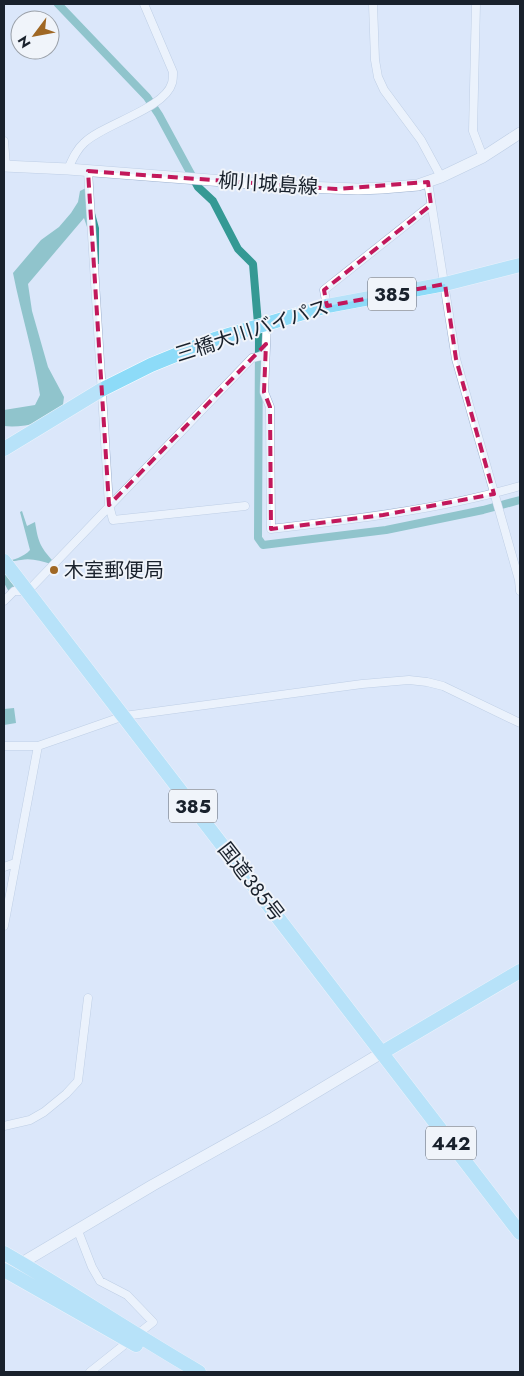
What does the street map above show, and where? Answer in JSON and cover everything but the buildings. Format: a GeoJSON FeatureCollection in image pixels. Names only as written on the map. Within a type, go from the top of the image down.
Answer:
{"type":"FeatureCollection","features":[{"type":"Feature","properties":{"kind":"highway","name":"三橋大川バイパス"},"geometry":{"type":"LineString","coordinates":[[4,449],[101,390],[151,365],[215,339],[327,306],[445,284],[520,265]]}},
{"type":"Feature","properties":{"kind":"highway","name":"国道385号"},"geometry":{"type":"LineString","coordinates":[[4,560],[383,1052]]}},
{"type":"Feature","properties":{"kind":"highway"},"geometry":{"type":"LineString","coordinates":[[383,1052],[520,971]]}},
{"type":"Feature","properties":{"kind":"highway","name":"442"},"geometry":{"type":"LineString","coordinates":[[383,1052],[394,1070],[520,1233]]}},
{"type":"Feature","properties":{"kind":"highway"},"geometry":{"type":"LineString","coordinates":[[4,1253],[44,1276],[70,1300],[133,1339],[180,1372]]}},
{"type":"Feature","properties":{"kind":"highway"},"geometry":{"type":"LineString","coordinates":[[5,1272],[34,1287],[70,1300]]}},
{"type":"Feature","properties":{"kind":"highway"},"geometry":{"type":"LineString","coordinates":[[133,1339],[198,1372]]}},
{"type":"Feature","properties":{"kind":"main road","name":"柳川城島線"},"geometry":{"type":"LineString","coordinates":[[5,166],[68,169],[264,185],[358,189],[418,185],[428,182],[483,157],[520,133]]}},
{"type":"Feature","properties":{"kind":"main road"},"geometry":{"type":"LineString","coordinates":[[5,1272],[22,1264],[153,1185],[273,1118],[383,1052]]}},
{"type":"Feature","properties":{"kind":"street"},"geometry":{"type":"LineString","coordinates":[[68,169],[73,157],[86,140],[153,105],[171,87],[173,72],[144,4]]}},
{"type":"Feature","properties":{"kind":"street"},"geometry":{"type":"LineString","coordinates":[[373,4],[375,60],[378,77],[384,90],[421,140],[440,177]]}},
{"type":"Feature","properties":{"kind":"street"},"geometry":{"type":"LineString","coordinates":[[476,4],[473,131],[483,157]]}},
{"type":"Feature","properties":{"kind":"street"},"geometry":{"type":"LineString","coordinates":[[4,141],[5,166]]}},
{"type":"Feature","properties":{"kind":"street"},"geometry":{"type":"LineString","coordinates":[[88,171],[109,505],[113,520],[245,506]]}},
{"type":"Feature","properties":{"kind":"street"},"geometry":{"type":"LineString","coordinates":[[428,182],[456,359],[519,580],[520,592]]}},
{"type":"Feature","properties":{"kind":"street"},"geometry":{"type":"LineString","coordinates":[[327,306],[324,290],[432,205]]}},
{"type":"Feature","properties":{"kind":"street"},"geometry":{"type":"LineString","coordinates":[[266,324],[261,356],[264,392],[270,407],[271,530],[495,498],[520,486]]}},
{"type":"Feature","properties":{"kind":"street"},"geometry":{"type":"LineString","coordinates":[[4,601],[14,591],[28,591],[252,358],[261,356]]}},
{"type":"Feature","properties":{"kind":"street"},"geometry":{"type":"LineString","coordinates":[[4,746],[38,746],[124,716],[362,684],[409,680],[443,686],[520,723]]}},
{"type":"Feature","properties":{"kind":"street"},"geometry":{"type":"LineString","coordinates":[[4,926],[38,746]]}},
{"type":"Feature","properties":{"kind":"street"},"geometry":{"type":"LineString","coordinates":[[4,866],[15,863]]}},
{"type":"Feature","properties":{"kind":"street"},"geometry":{"type":"LineString","coordinates":[[4,1126],[30,1120],[44,1112],[78,1081],[88,998]]}},
{"type":"Feature","properties":{"kind":"street"},"geometry":{"type":"LineString","coordinates":[[78,1231],[95,1274],[100,1280],[127,1295],[153,1322],[90,1372]]}},
{"type":"Feature","properties":{"kind":"highlighted area"},"geometry":{"type":"Polygon","coordinates":[[[88,171],[336,189],[428,182],[431,205],[324,290],[327,306],[445,284],[456,359],[494,494],[383,515],[271,529],[270,407],[264,392],[266,344],[109,505],[88,171]]]}},
{"type":"Feature","properties":{"kind":"shaded area"},"geometry":{"type":"Polygon","coordinates":[[[88,187],[99,228],[99,264],[97,264],[84,218],[28,284],[32,311],[48,367],[64,397],[62,412],[34,424],[4,426],[4,410],[35,405],[40,395],[13,273],[41,240],[59,227],[78,202],[80,191],[88,187]]]}},
{"type":"Feature","properties":{"kind":"shaded area"},"geometry":{"type":"Polygon","coordinates":[[[22,511],[27,526],[35,522],[40,543],[53,561],[51,564],[28,559],[4,562],[22,556],[30,550],[20,512],[22,511]]]}},
{"type":"Feature","properties":{"kind":"shaded area"},"geometry":{"type":"Polygon","coordinates":[[[4,568],[21,590],[12,597],[4,583],[4,568]]]}},
{"type":"Feature","properties":{"kind":"shaded area"},"geometry":{"type":"Polygon","coordinates":[[[14,708],[16,723],[4,725],[4,709],[14,708]]]}},
{"type":"Feature","properties":{"kind":"waterway"},"geometry":{"type":"LineString","coordinates":[[58,4],[147,97],[159,115],[198,187],[213,201],[238,249],[253,264],[259,336],[258,538],[263,545],[386,530],[483,510],[520,500]]}},
{"type":"Feature","properties":{"kind":"place","name":"木室郵便局"},"geometry":{"type":"Point","coordinates":[54,570]}}]}
